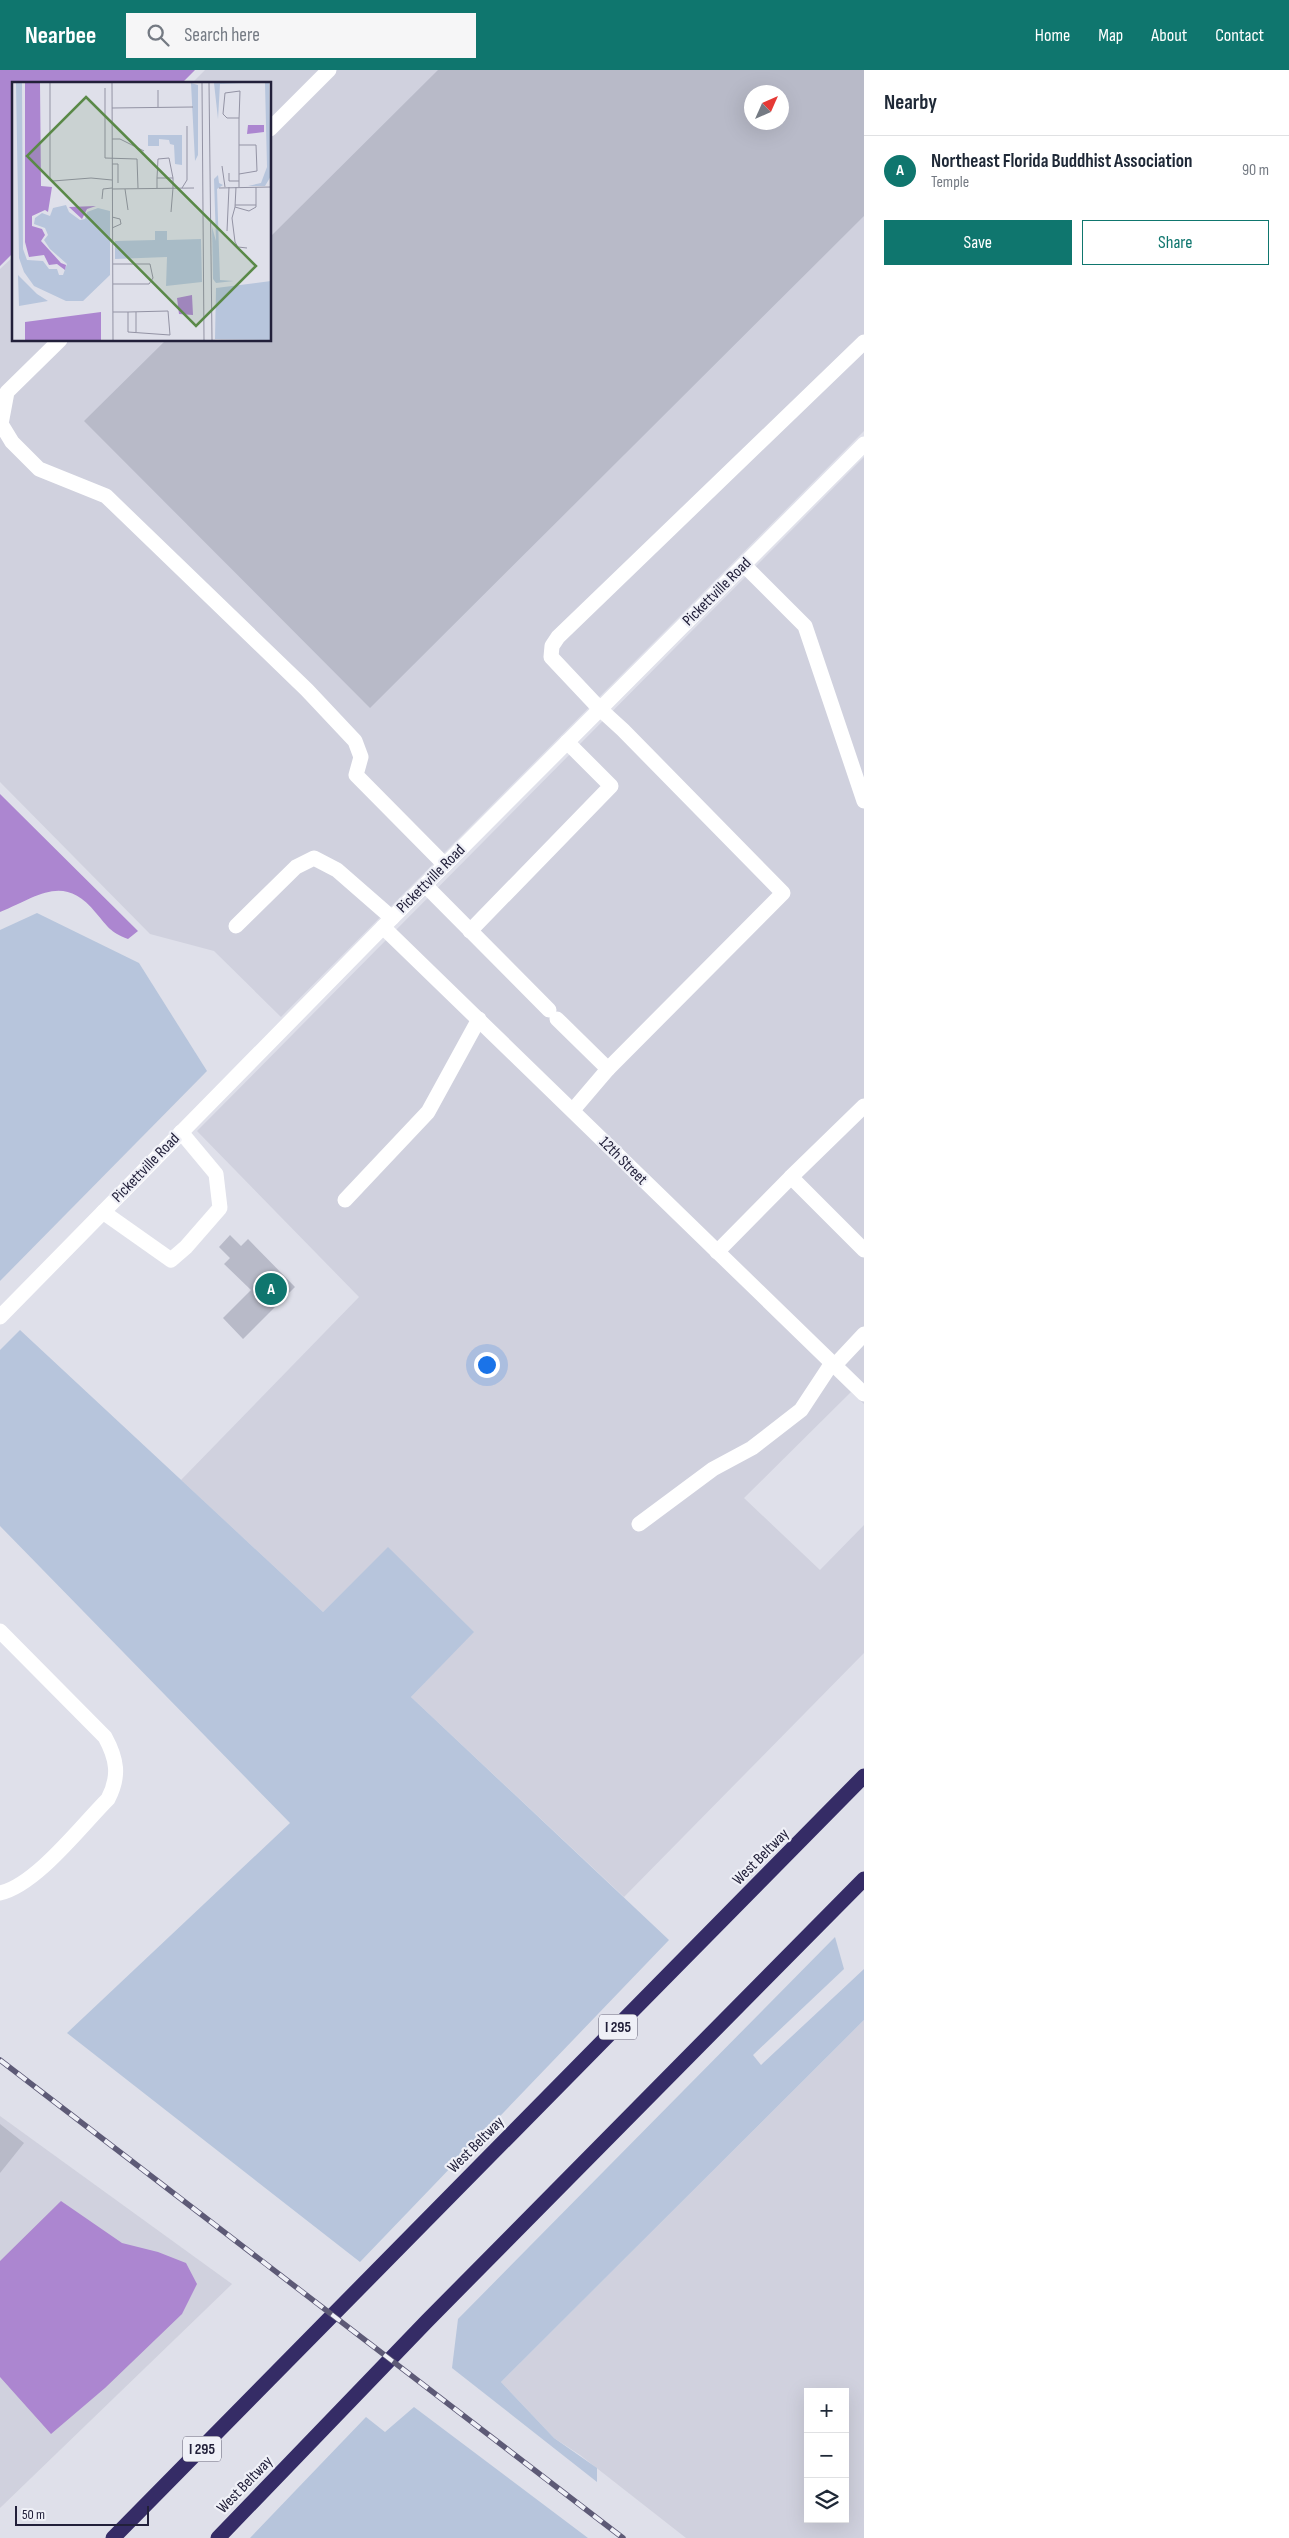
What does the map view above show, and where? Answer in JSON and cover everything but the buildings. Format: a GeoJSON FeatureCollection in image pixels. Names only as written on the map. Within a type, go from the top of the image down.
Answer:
{"type":"FeatureCollection","features":[{"type":"Feature","properties":{"kind":"highway","name":"West Beltway"},"geometry":{"type":"LineString","coordinates":[[113,2538],[864,1776]]}},
{"type":"Feature","properties":{"kind":"highway","name":"West Beltway"},"geometry":{"type":"LineString","coordinates":[[218,2538],[427,2321],[864,1879]]}},
{"type":"Feature","properties":{"kind":"street"},"geometry":{"type":"LineString","coordinates":[[271,129],[329,70]]}},
{"type":"Feature","properties":{"kind":"street"},"geometry":{"type":"LineString","coordinates":[[59,341],[7,392],[1,424],[12,442],[39,469],[106,496],[307,690],[355,741],[361,757],[356,775],[445,865]]}},
{"type":"Feature","properties":{"kind":"street"},"geometry":{"type":"LineString","coordinates":[[573,1110],[608,1069],[783,893],[600,709],[551,656],[552,646],[558,637],[864,342]]}},
{"type":"Feature","properties":{"kind":"street","name":"Pickettville Road"},"geometry":{"type":"LineString","coordinates":[[0,1317],[425,885],[864,444]]}},
{"type":"Feature","properties":{"kind":"street"},"geometry":{"type":"LineString","coordinates":[[744,564],[805,626],[864,801]]}},
{"type":"Feature","properties":{"kind":"street"},"geometry":{"type":"LineString","coordinates":[[470,931],[611,786],[567,742]]}},
{"type":"Feature","properties":{"kind":"street","name":"12th Street"},"geometry":{"type":"LineString","coordinates":[[236,926],[296,867],[314,858],[337,870],[479,1019],[864,1394]]}},
{"type":"Feature","properties":{"kind":"street"},"geometry":{"type":"LineString","coordinates":[[425,885],[608,1069]]}},
{"type":"Feature","properties":{"kind":"street"},"geometry":{"type":"LineString","coordinates":[[345,1200],[428,1112],[479,1019]]}},
{"type":"Feature","properties":{"kind":"street"},"geometry":{"type":"LineString","coordinates":[[717,1252],[864,1106]]}},
{"type":"Feature","properties":{"kind":"street"},"geometry":{"type":"LineString","coordinates":[[103,1212],[171,1260],[186,1247],[220,1208],[216,1174],[181,1132]]}},
{"type":"Feature","properties":{"kind":"street"},"geometry":{"type":"LineString","coordinates":[[791,1177],[864,1250]]}},
{"type":"Feature","properties":{"kind":"street"},"geometry":{"type":"LineString","coordinates":[[639,1524],[713,1469],[752,1448],[801,1410],[833,1364],[864,1334]]}},
{"type":"Feature","properties":{"kind":"street"},"geometry":{"type":"LineString","coordinates":[[0,1631],[105,1737],[112,1750],[117,1769],[115,1785],[108,1799],[34,1875],[13,1890],[0,1893]]}},
{"type":"Feature","properties":{"kind":"shaded area"},"geometry":{"type":"Polygon","coordinates":[[[0,70],[195,70],[183,82],[12,82],[12,254],[0,266],[0,70]]]}},
{"type":"Feature","properties":{"kind":"shaded area"},"geometry":{"type":"Polygon","coordinates":[[[205,70],[864,70],[864,431],[281,1017],[214,951],[150,934],[0,782],[0,269],[12,258],[12,341],[271,341],[271,82],[193,82],[205,70]]]}},
{"type":"Feature","properties":{"kind":"shaded area"},"geometry":{"type":"Polygon","coordinates":[[[864,457],[864,1404],[851,1392],[744,1498],[820,1570],[864,1525],[864,1653],[624,1897],[411,1697],[473,1632],[388,1548],[323,1612],[181,1480],[359,1297],[197,1131],[864,457]]]}},
{"type":"Feature","properties":{"kind":"shaded area"},"geometry":{"type":"Polygon","coordinates":[[[0,794],[138,931],[128,939],[117,934],[84,901],[73,894],[62,891],[39,895],[0,912],[0,794]]]}},
{"type":"Feature","properties":{"kind":"shaded area"},"geometry":{"type":"Polygon","coordinates":[[[37,913],[139,963],[207,1071],[0,1281],[0,930],[37,913]]]}},
{"type":"Feature","properties":{"kind":"shaded area"},"geometry":{"type":"Polygon","coordinates":[[[20,1330],[323,1612],[388,1547],[474,1632],[411,1697],[669,1940],[360,2262],[67,2033],[290,1823],[0,1526],[0,1350],[20,1330]]]}},
{"type":"Feature","properties":{"kind":"shaded area"},"geometry":{"type":"Polygon","coordinates":[[[835,1937],[844,1969],[753,2055],[761,2065],[864,1969],[864,2020],[501,2382],[554,2438],[597,2468],[597,2482],[452,2368],[458,2319],[835,1937]]]}},
{"type":"Feature","properties":{"kind":"shaded area"},"geometry":{"type":"Polygon","coordinates":[[[864,2020],[864,2538],[686,2538],[580,2455],[554,2438],[501,2382],[864,2020]]]}},
{"type":"Feature","properties":{"kind":"shaded area"},"geometry":{"type":"Polygon","coordinates":[[[0,2116],[232,2284],[0,2508],[0,2116]]]}},
{"type":"Feature","properties":{"kind":"shaded area"},"geometry":{"type":"Polygon","coordinates":[[[61,2201],[122,2243],[158,2252],[186,2263],[197,2284],[182,2314],[105,2388],[51,2434],[0,2377],[0,2261],[61,2201]]]}},
{"type":"Feature","properties":{"kind":"shaded area"},"geometry":{"type":"Polygon","coordinates":[[[414,2407],[588,2538],[250,2538],[366,2417],[385,2432],[414,2407]]]}},
{"type":"Feature","properties":{"kind":"railway"},"geometry":{"type":"LineString","coordinates":[[0,2060],[623,2538]]}},
{"type":"Feature","properties":{"kind":"place","name":"Northeast Florida Buddhist Association"},"geometry":{"type":"Point","coordinates":[271,1289]}}]}
